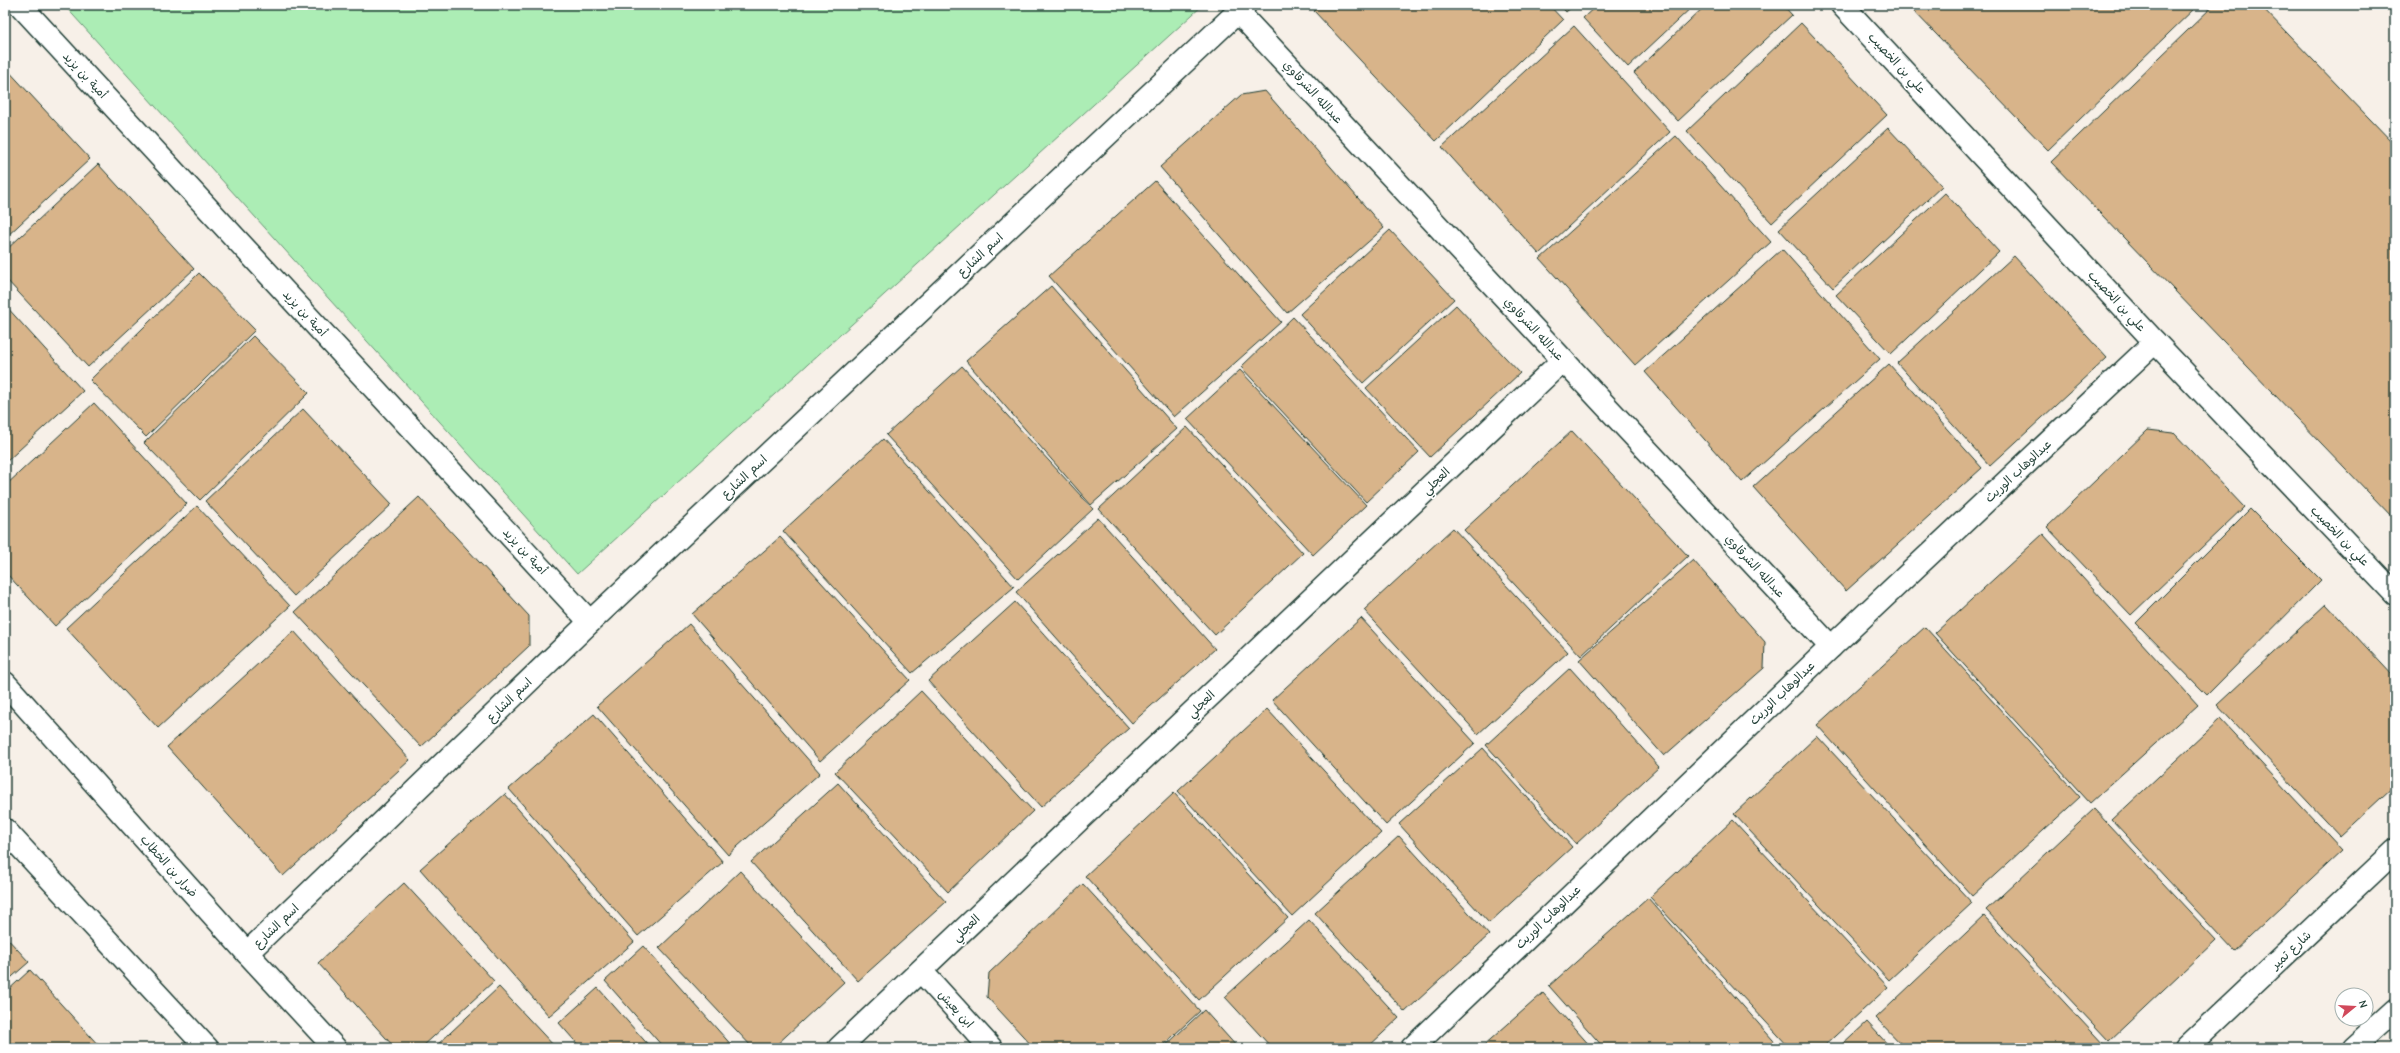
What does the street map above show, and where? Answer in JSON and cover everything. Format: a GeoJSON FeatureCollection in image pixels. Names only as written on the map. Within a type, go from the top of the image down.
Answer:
{"type":"FeatureCollection","features":[{"type":"Feature","properties":{"kind":"street","name":"أمية بن يزيد"},"geometry":{"type":"LineString","coordinates":[[20,5],[590,622]]}},
{"type":"Feature","properties":{"kind":"street","name":"علي بن الخصيب"},"geometry":{"type":"LineString","coordinates":[[1842,5],[2155,342],[2395,594]]}},
{"type":"Feature","properties":{"kind":"street","name":"اسم الشارع"},"geometry":{"type":"LineString","coordinates":[[247,954],[590,622],[1241,8]]}},
{"type":"Feature","properties":{"kind":"street","name":"عبدالله الشرقاوي"},"geometry":{"type":"LineString","coordinates":[[1241,8],[1563,360],[1831,646]]}},
{"type":"Feature","properties":{"kind":"street","name":"عبدالوهاب الوريث"},"geometry":{"type":"LineString","coordinates":[[1412,1048],[1831,646],[2155,342]]}},
{"type":"Feature","properties":{"kind":"street","name":"العجلي"},"geometry":{"type":"LineString","coordinates":[[839,1048],[1563,360]]}},
{"type":"Feature","properties":{"kind":"street","name":"ضرار بن الخطاب"},"geometry":{"type":"LineString","coordinates":[[5,683],[247,954],[335,1048]]}},
{"type":"Feature","properties":{"kind":"street"},"geometry":{"type":"LineString","coordinates":[[5,830],[207,1048]]}},
{"type":"Feature","properties":{"kind":"street","name":"شارع تمير"},"geometry":{"type":"LineString","coordinates":[[2186,1048],[2395,851]]}},
{"type":"Feature","properties":{"kind":"street","name":"ابن يعيش"},"geometry":{"type":"LineString","coordinates":[[921,971],[991,1048]]}},
{"type":"Feature","properties":{"kind":"street"},"geometry":{"type":"LineString","coordinates":[[2353,1048],[2395,1010]]}},
{"type":"Feature","properties":{"kind":"green space"},"geometry":{"type":"Polygon","coordinates":[[[64,5],[1203,5],[577,574],[64,5]]]}},
{"type":"Feature","properties":{"kind":"building"},"geometry":{"type":"Polygon","coordinates":[[[1321,5],[1549,5],[1563,20],[1436,141],[1314,11],[1321,5]]]}},
{"type":"Feature","properties":{"kind":"building"},"geometry":{"type":"Polygon","coordinates":[[[1560,5],[1574,5],[1566,12],[1560,5]]]}},
{"type":"Feature","properties":{"kind":"building"},"geometry":{"type":"Polygon","coordinates":[[[1597,5],[1694,5],[1628,67],[1583,18],[1597,5]]]}},
{"type":"Feature","properties":{"kind":"building"},"geometry":{"type":"Polygon","coordinates":[[[1706,5],[1783,5],[1792,15],[1678,121],[1634,73],[1706,5]]]}},
{"type":"Feature","properties":{"kind":"building"},"geometry":{"type":"Polygon","coordinates":[[[1908,5],[2198,5],[2048,150],[1908,5]]]}},
{"type":"Feature","properties":{"kind":"building"},"geometry":{"type":"Polygon","coordinates":[[[2214,5],[2260,5],[2395,145],[2395,520],[2051,162],[2214,5]]]}},
{"type":"Feature","properties":{"kind":"building"},"geometry":{"type":"Polygon","coordinates":[[[1801,23],[1887,115],[1772,223],[1687,131],[1801,23]]]}},
{"type":"Feature","properties":{"kind":"building"},"geometry":{"type":"Polygon","coordinates":[[[1574,26],[1670,132],[1539,254],[1442,147],[1574,26]]]}},
{"type":"Feature","properties":{"kind":"building"},"geometry":{"type":"Polygon","coordinates":[[[5,67],[90,159],[5,238],[5,67]]]}},
{"type":"Feature","properties":{"kind":"building"},"geometry":{"type":"Polygon","coordinates":[[[1265,91],[1384,228],[1287,313],[1160,167],[1241,95],[1265,91]]]}},
{"type":"Feature","properties":{"kind":"building"},"geometry":{"type":"Polygon","coordinates":[[[1888,128],[1942,186],[1833,288],[1779,229],[1888,128]]]}},
{"type":"Feature","properties":{"kind":"building"},"geometry":{"type":"Polygon","coordinates":[[[1676,136],[1771,242],[1635,365],[1540,259],[1676,136]]]}},
{"type":"Feature","properties":{"kind":"building"},"geometry":{"type":"Polygon","coordinates":[[[98,164],[194,269],[88,367],[5,278],[5,251],[98,164]]]}},
{"type":"Feature","properties":{"kind":"building"},"geometry":{"type":"Polygon","coordinates":[[[1155,181],[1281,322],[1174,417],[1049,276],[1155,181]]]}},
{"type":"Feature","properties":{"kind":"building"},"geometry":{"type":"Polygon","coordinates":[[[1945,193],[1999,252],[1891,354],[1836,295],[1945,193]]]}},
{"type":"Feature","properties":{"kind":"building"},"geometry":{"type":"Polygon","coordinates":[[[1390,230],[1454,299],[1363,383],[1300,314],[1390,230]]]}},
{"type":"Feature","properties":{"kind":"building"},"geometry":{"type":"Polygon","coordinates":[[[1782,249],[1880,359],[1742,482],[1645,372],[1782,249]]]}},
{"type":"Feature","properties":{"kind":"building"},"geometry":{"type":"Polygon","coordinates":[[[2014,256],[2107,358],[1990,466],[1897,363],[2014,256]]]}},
{"type":"Feature","properties":{"kind":"building"},"geometry":{"type":"Polygon","coordinates":[[[199,273],[255,330],[146,437],[90,380],[199,273]]]}},
{"type":"Feature","properties":{"kind":"building"},"geometry":{"type":"Polygon","coordinates":[[[1051,286],[1177,429],[1091,505],[966,361],[1051,286]]]}},
{"type":"Feature","properties":{"kind":"building"},"geometry":{"type":"Polygon","coordinates":[[[5,305],[83,391],[5,463],[5,305]]]}},
{"type":"Feature","properties":{"kind":"building"},"geometry":{"type":"Polygon","coordinates":[[[1456,305],[1520,373],[1430,457],[1366,388],[1456,305]]]}},
{"type":"Feature","properties":{"kind":"building"},"geometry":{"type":"Polygon","coordinates":[[[1293,317],[1419,452],[1366,502],[1241,367],[1293,317]]]}},
{"type":"Feature","properties":{"kind":"building"},"geometry":{"type":"Polygon","coordinates":[[[253,336],[309,393],[200,500],[144,443],[253,336]]]}},
{"type":"Feature","properties":{"kind":"building"},"geometry":{"type":"Polygon","coordinates":[[[1889,364],[1982,468],[1846,591],[1753,487],[1889,364]]]}},
{"type":"Feature","properties":{"kind":"building"},"geometry":{"type":"Polygon","coordinates":[[[962,366],[1093,509],[1018,579],[886,435],[962,366]]]}},
{"type":"Feature","properties":{"kind":"building"},"geometry":{"type":"Polygon","coordinates":[[[1240,370],[1366,505],[1313,555],[1187,419],[1240,370]]]}},
{"type":"Feature","properties":{"kind":"building"},"geometry":{"type":"Polygon","coordinates":[[[94,403],[187,504],[55,626],[5,572],[5,486],[94,403]]]}},
{"type":"Feature","properties":{"kind":"building"},"geometry":{"type":"Polygon","coordinates":[[[303,409],[392,504],[294,596],[205,501],[303,409]]]}},
{"type":"Feature","properties":{"kind":"building"},"geometry":{"type":"Polygon","coordinates":[[[1187,427],[1303,553],[1215,635],[1099,509],[1187,427]]]}},
{"type":"Feature","properties":{"kind":"building"},"geometry":{"type":"Polygon","coordinates":[[[2148,430],[2174,433],[2244,507],[2131,615],[2047,527],[2148,430]]]}},
{"type":"Feature","properties":{"kind":"building"},"geometry":{"type":"Polygon","coordinates":[[[1572,431],[1688,556],[1581,656],[1464,530],[1572,431]]]}},
{"type":"Feature","properties":{"kind":"building"},"geometry":{"type":"Polygon","coordinates":[[[883,439],[1014,587],[912,673],[783,531],[883,439]]]}},
{"type":"Feature","properties":{"kind":"building"},"geometry":{"type":"Polygon","coordinates":[[[419,497],[529,616],[529,646],[421,747],[295,612],[419,497]]]}},
{"type":"Feature","properties":{"kind":"building"},"geometry":{"type":"Polygon","coordinates":[[[197,506],[290,606],[158,728],[66,628],[197,506]]]}},
{"type":"Feature","properties":{"kind":"building"},"geometry":{"type":"Polygon","coordinates":[[[2250,509],[2321,580],[2207,695],[2136,623],[2250,509]]]}},
{"type":"Feature","properties":{"kind":"building"},"geometry":{"type":"Polygon","coordinates":[[[1098,518],[1215,649],[1132,723],[1016,592],[1098,518]]]}},
{"type":"Feature","properties":{"kind":"building"},"geometry":{"type":"Polygon","coordinates":[[[1453,528],[1568,652],[1478,734],[1364,610],[1453,528]]]}},
{"type":"Feature","properties":{"kind":"building"},"geometry":{"type":"Polygon","coordinates":[[[2043,534],[2198,705],[2090,803],[1935,633],[2043,534]]]}},
{"type":"Feature","properties":{"kind":"building"},"geometry":{"type":"Polygon","coordinates":[[[780,537],[910,680],[820,761],[692,614],[780,537]]]}},
{"type":"Feature","properties":{"kind":"building"},"geometry":{"type":"Polygon","coordinates":[[[1693,560],[1765,642],[1764,668],[1664,756],[1579,660],[1693,560]]]}},
{"type":"Feature","properties":{"kind":"building"},"geometry":{"type":"Polygon","coordinates":[[[1015,602],[1129,728],[1041,807],[928,681],[1015,602]]]}},
{"type":"Feature","properties":{"kind":"building"},"geometry":{"type":"Polygon","coordinates":[[[2326,604],[2395,678],[2395,785],[2340,836],[2217,705],[2326,604]]]}},
{"type":"Feature","properties":{"kind":"building"},"geometry":{"type":"Polygon","coordinates":[[[1361,618],[1475,743],[1386,825],[1272,700],[1361,618]]]}},
{"type":"Feature","properties":{"kind":"building"},"geometry":{"type":"Polygon","coordinates":[[[689,624],[820,773],[728,855],[597,706],[689,624]]]}},
{"type":"Feature","properties":{"kind":"building"},"geometry":{"type":"Polygon","coordinates":[[[1925,627],[2080,797],[1972,896],[1817,725],[1925,627]]]}},
{"type":"Feature","properties":{"kind":"building"},"geometry":{"type":"Polygon","coordinates":[[[294,631],[410,760],[283,876],[167,747],[294,631]]]}},
{"type":"Feature","properties":{"kind":"building"},"geometry":{"type":"Polygon","coordinates":[[[1570,668],[1659,767],[1576,844],[1486,745],[1570,668]]]}},
{"type":"Feature","properties":{"kind":"building"},"geometry":{"type":"Polygon","coordinates":[[[921,691],[1033,811],[948,892],[835,772],[921,691]]]}},
{"type":"Feature","properties":{"kind":"building"},"geometry":{"type":"Polygon","coordinates":[[[1267,709],[1381,833],[1292,916],[1178,791],[1267,709]]]}},
{"type":"Feature","properties":{"kind":"building"},"geometry":{"type":"Polygon","coordinates":[[[594,714],[723,862],[638,936],[509,789],[594,714]]]}},
{"type":"Feature","properties":{"kind":"building"},"geometry":{"type":"Polygon","coordinates":[[[2220,719],[2342,850],[2234,951],[2112,820],[2220,719]]]}},
{"type":"Feature","properties":{"kind":"building"},"geometry":{"type":"Polygon","coordinates":[[[1817,736],[1972,903],[1889,980],[1734,814],[1817,736]]]}},
{"type":"Feature","properties":{"kind":"building"},"geometry":{"type":"Polygon","coordinates":[[[1483,748],[1572,847],[1489,923],[1399,824],[1483,748]]]}},
{"type":"Feature","properties":{"kind":"building"},"geometry":{"type":"Polygon","coordinates":[[[838,783],[946,902],[858,981],[751,862],[838,783]]]}},
{"type":"Feature","properties":{"kind":"building"},"geometry":{"type":"Polygon","coordinates":[[[1174,793],[1288,918],[1199,1000],[1085,876],[1174,793]]]}},
{"type":"Feature","properties":{"kind":"building"},"geometry":{"type":"Polygon","coordinates":[[[505,794],[634,942],[549,1016],[420,869],[505,794]]]}},
{"type":"Feature","properties":{"kind":"building"},"geometry":{"type":"Polygon","coordinates":[[[2094,809],[2216,940],[2109,1041],[1986,910],[2094,809]]]}},
{"type":"Feature","properties":{"kind":"building"},"geometry":{"type":"Polygon","coordinates":[[[1733,820],[1888,987],[1822,1048],[1790,1048],[1650,897],[1733,820]]]}},
{"type":"Feature","properties":{"kind":"building"},"geometry":{"type":"Polygon","coordinates":[[[1399,836],[1489,935],[1405,1012],[1315,913],[1399,836]]]}},
{"type":"Feature","properties":{"kind":"building"},"geometry":{"type":"Polygon","coordinates":[[[740,871],[844,982],[773,1048],[753,1048],[659,948],[740,871]]]}},
{"type":"Feature","properties":{"kind":"building"},"geometry":{"type":"Polygon","coordinates":[[[404,883],[494,981],[421,1048],[395,1048],[318,963],[404,883]]]}},
{"type":"Feature","properties":{"kind":"building"},"geometry":{"type":"Polygon","coordinates":[[[1083,884],[1200,1011],[1160,1048],[1034,1048],[987,997],[989,973],[1083,884]]]}},
{"type":"Feature","properties":{"kind":"building"},"geometry":{"type":"Polygon","coordinates":[[[1648,898],[1780,1048],[1604,1048],[1549,986],[1648,898]]]}},
{"type":"Feature","properties":{"kind":"building"},"geometry":{"type":"Polygon","coordinates":[[[1984,916],[2106,1048],[1905,1048],[1876,1018],[1984,916]]]}},
{"type":"Feature","properties":{"kind":"building"},"geometry":{"type":"Polygon","coordinates":[[[1309,920],[1399,1018],[1367,1048],[1272,1048],[1225,997],[1309,920]]]}},
{"type":"Feature","properties":{"kind":"building"},"geometry":{"type":"Polygon","coordinates":[[[5,936],[29,962],[5,983],[5,936]]]}},
{"type":"Feature","properties":{"kind":"building"},"geometry":{"type":"Polygon","coordinates":[[[643,946],[734,1048],[664,1048],[605,981],[643,946]]]}},
{"type":"Feature","properties":{"kind":"building"},"geometry":{"type":"Polygon","coordinates":[[[30,970],[101,1048],[5,1048],[5,993],[30,970]]]}},
{"type":"Feature","properties":{"kind":"building"},"geometry":{"type":"Polygon","coordinates":[[[499,987],[556,1048],[434,1048],[499,987]]]}},
{"type":"Feature","properties":{"kind":"building"},"geometry":{"type":"Polygon","coordinates":[[[598,988],[651,1048],[581,1048],[559,1023],[598,988]]]}},
{"type":"Feature","properties":{"kind":"building"},"geometry":{"type":"Polygon","coordinates":[[[1543,993],[1592,1048],[1482,1048],[1482,1047],[1543,993]]]}},
{"type":"Feature","properties":{"kind":"building"},"geometry":{"type":"Polygon","coordinates":[[[1204,1010],[1238,1048],[1163,1048],[1204,1010]]]}},
{"type":"Feature","properties":{"kind":"building"},"geometry":{"type":"Polygon","coordinates":[[[1867,1022],[1891,1048],[1839,1048],[1867,1022]]]}}]}
